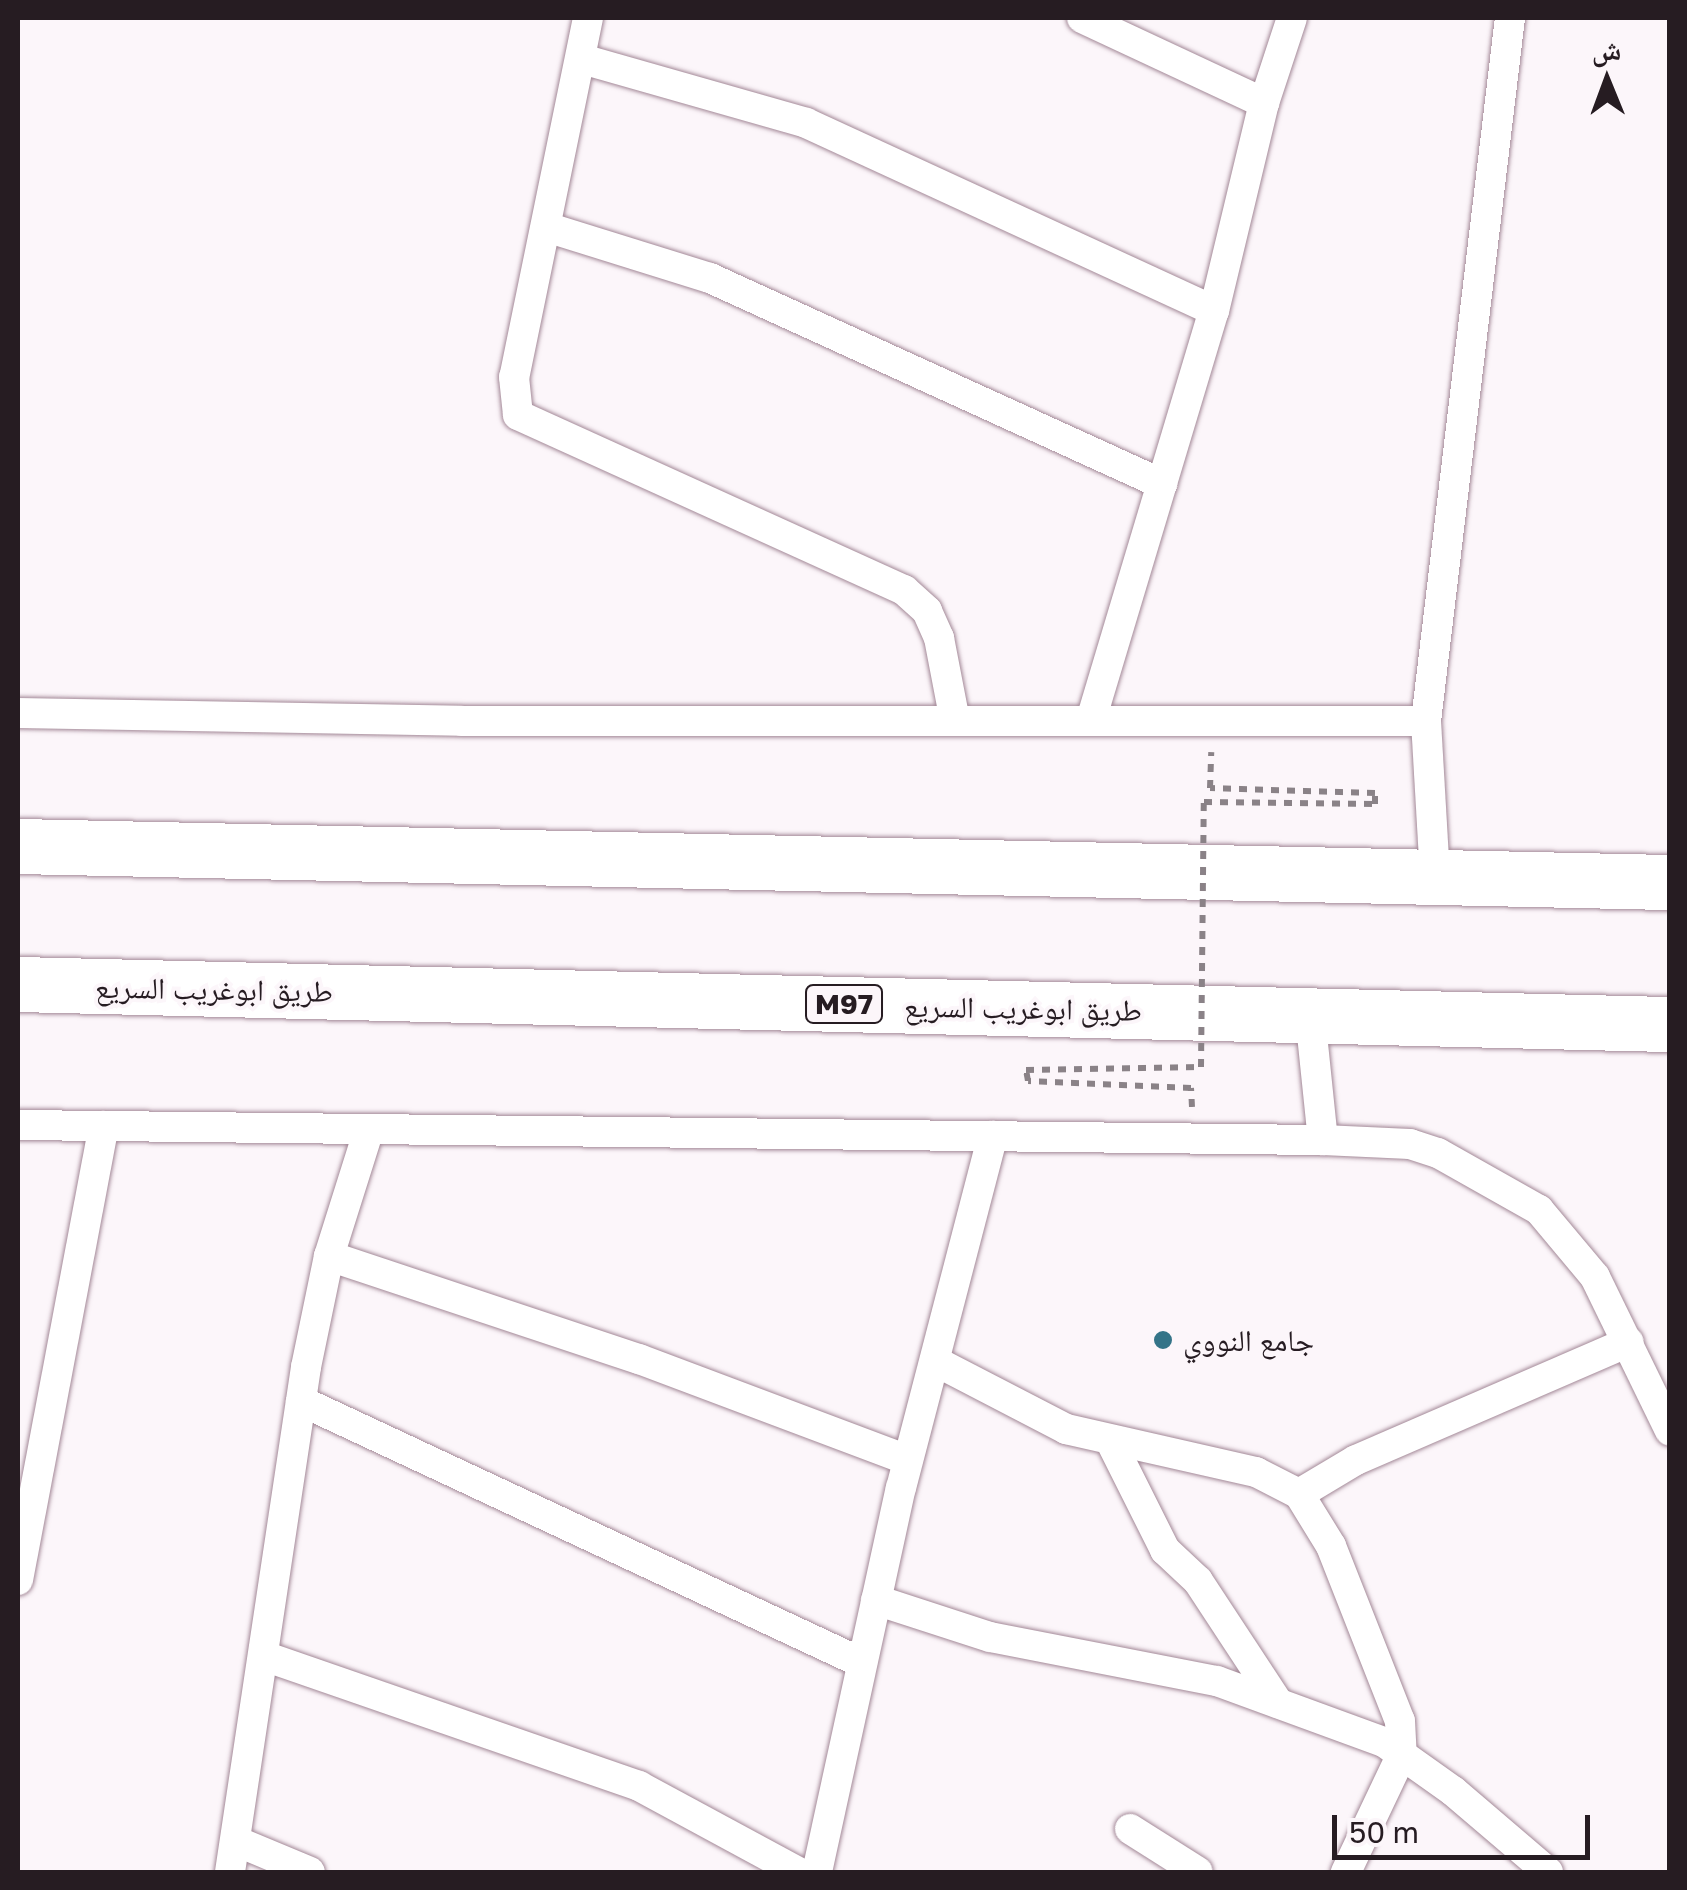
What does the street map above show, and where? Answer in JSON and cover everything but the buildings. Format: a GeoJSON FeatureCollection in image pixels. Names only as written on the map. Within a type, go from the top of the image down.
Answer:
{"type":"FeatureCollection","features":[{"type":"Feature","properties":{"kind":"highway"},"geometry":{"type":"LineString","coordinates":[[18,846],[1670,882]]}},
{"type":"Feature","properties":{"kind":"highway","name":"طريق ابوغريب السريع"},"geometry":{"type":"LineString","coordinates":[[18,984],[1670,1024]]}},
{"type":"Feature","properties":{"kind":"street"},"geometry":{"type":"LineString","coordinates":[[588,18],[514,376],[518,415],[904,590],[927,611],[939,638],[954,716]]}},
{"type":"Feature","properties":{"kind":"street"},"geometry":{"type":"LineString","coordinates":[[1082,18],[1264,102]]}},
{"type":"Feature","properties":{"kind":"street"},"geometry":{"type":"LineString","coordinates":[[1091,720],[1214,311],[1264,102],[1292,18]]}},
{"type":"Feature","properties":{"kind":"street"},"geometry":{"type":"LineString","coordinates":[[1436,877],[1426,721],[1510,18]]}},
{"type":"Feature","properties":{"kind":"street"},"geometry":{"type":"LineString","coordinates":[[582,59],[806,122],[1214,311]]}},
{"type":"Feature","properties":{"kind":"street"},"geometry":{"type":"LineString","coordinates":[[546,227],[710,278],[1162,484]]}},
{"type":"Feature","properties":{"kind":"street"},"geometry":{"type":"LineString","coordinates":[[18,713],[461,721],[954,716],[1426,721]]}},
{"type":"Feature","properties":{"kind":"street"},"geometry":{"type":"LineString","coordinates":[[1310,1015],[1322,1140]]}},
{"type":"Feature","properties":{"kind":"street"},"geometry":{"type":"LineString","coordinates":[[18,1126],[1410,1144],[1466,1164],[1516,1194],[1560,1231],[1595,1277],[1670,1431]]}},
{"type":"Feature","properties":{"kind":"street"},"geometry":{"type":"LineString","coordinates":[[18,1580],[104,1126]]}},
{"type":"Feature","properties":{"kind":"street"},"geometry":{"type":"LineString","coordinates":[[230,1872],[301,1400],[329,1256],[369,1129]]}},
{"type":"Feature","properties":{"kind":"street"},"geometry":{"type":"LineString","coordinates":[[817,1872],[908,1460],[993,1136]]}},
{"type":"Feature","properties":{"kind":"street"},"geometry":{"type":"LineString","coordinates":[[329,1256],[639,1358],[908,1460]]}},
{"type":"Feature","properties":{"kind":"street"},"geometry":{"type":"LineString","coordinates":[[1299,1494],[1356,1460],[1629,1342]]}},
{"type":"Feature","properties":{"kind":"street"},"geometry":{"type":"LineString","coordinates":[[934,1361],[1066,1429],[1112,1444],[1256,1472],[1299,1494],[1331,1546],[1400,1721],[1402,1754],[1346,1872]]}},
{"type":"Feature","properties":{"kind":"street"},"geometry":{"type":"LineString","coordinates":[[301,1400],[862,1662]]}},
{"type":"Feature","properties":{"kind":"street"},"geometry":{"type":"LineString","coordinates":[[1112,1444],[1164,1550],[1198,1581],[1278,1703]]}},
{"type":"Feature","properties":{"kind":"street"},"geometry":{"type":"LineString","coordinates":[[876,1600],[990,1637],[1217,1681],[1278,1703],[1402,1754],[1548,1872]]}},
{"type":"Feature","properties":{"kind":"street"},"geometry":{"type":"LineString","coordinates":[[264,1656],[639,1786],[798,1872]]}},
{"type":"Feature","properties":{"kind":"street"},"geometry":{"type":"LineString","coordinates":[[1130,1830],[1198,1872]]}},
{"type":"Feature","properties":{"kind":"street"},"geometry":{"type":"LineString","coordinates":[[236,1841],[310,1872]]}},
{"type":"Feature","properties":{"kind":"path"},"geometry":{"type":"LineString","coordinates":[[1191,1088],[1028,1081],[1026,1070],[1201,1067],[1204,802],[1375,804],[1375,793],[1210,788]]}},
{"type":"Feature","properties":{"kind":"place","name":"جامع النووي"},"geometry":{"type":"Point","coordinates":[1163,1340]}}]}
